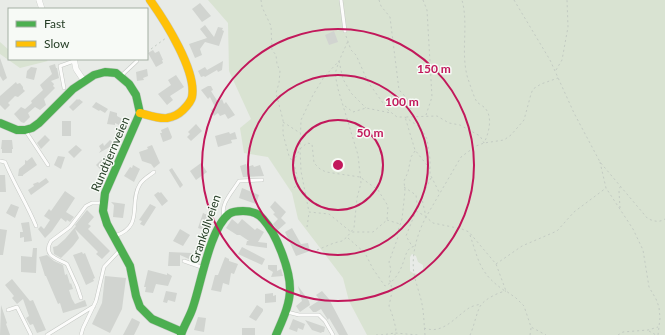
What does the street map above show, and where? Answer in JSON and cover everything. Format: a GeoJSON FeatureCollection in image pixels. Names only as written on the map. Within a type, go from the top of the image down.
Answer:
{"type":"FeatureCollection","features":[{"type":"Feature","properties":{"kind":"street"},"geometry":{"type":"LineString","coordinates":[[140,113],[155,117],[171,117],[181,112],[190,100],[192,89],[189,74],[172,35],[161,15],[150,0]]}},
{"type":"Feature","properties":{"kind":"street"},"geometry":{"type":"LineString","coordinates":[[74,60],[76,69],[84,81]]}},
{"type":"Feature","properties":{"kind":"street"},"geometry":{"type":"LineString","coordinates":[[0,123],[16,130],[32,128],[40,119],[91,75],[101,72],[112,72],[121,76]]}},
{"type":"Feature","properties":{"kind":"street","name":"Rundtjernveien"},"geometry":{"type":"LineString","coordinates":[[121,76],[135,92],[140,113],[105,193],[103,212],[105,219],[130,266],[134,291],[139,306],[151,317],[182,333]]}},
{"type":"Feature","properties":{"kind":"street"},"geometry":{"type":"LineString","coordinates":[[225,218],[236,211],[250,211],[257,214],[268,226],[284,261],[290,278],[290,297],[276,335]]}},
{"type":"Feature","properties":{"kind":"street","name":"Grankollveien"},"geometry":{"type":"LineString","coordinates":[[182,333],[193,308],[204,268],[216,235],[225,218]]}},
{"type":"Feature","properties":{"kind":"lane"},"geometry":{"type":"LineString","coordinates":[[341,0],[345,31]]}},
{"type":"Feature","properties":{"kind":"lane"},"geometry":{"type":"LineString","coordinates":[[64,88],[60,66],[74,60]]}},
{"type":"Feature","properties":{"kind":"lane"},"geometry":{"type":"LineString","coordinates":[[121,76],[137,60]]}},
{"type":"Feature","properties":{"kind":"lane"},"geometry":{"type":"LineString","coordinates":[[25,130],[48,165]]}},
{"type":"Feature","properties":{"kind":"lane"},"geometry":{"type":"LineString","coordinates":[[0,161],[5,162],[36,226]]}},
{"type":"Feature","properties":{"kind":"lane"},"geometry":{"type":"LineString","coordinates":[[115,236],[122,234],[131,226],[140,184],[154,172]]}},
{"type":"Feature","properties":{"kind":"lane","name":"Grankollveien"},"geometry":{"type":"LineString","coordinates":[[225,218],[223,208],[239,181],[262,180]]}},
{"type":"Feature","properties":{"kind":"lane"},"geometry":{"type":"LineString","coordinates":[[81,298],[67,264],[54,259],[50,255],[49,244],[70,227],[86,206],[92,203],[103,203]]}},
{"type":"Feature","properties":{"kind":"lane"},"geometry":{"type":"LineString","coordinates":[[81,335],[94,306],[104,267],[122,249]]}},
{"type":"Feature","properties":{"kind":"lane"},"geometry":{"type":"LineString","coordinates":[[184,261],[204,268]]}},
{"type":"Feature","properties":{"kind":"lane"},"geometry":{"type":"LineString","coordinates":[[46,335],[94,306]]}},
{"type":"Feature","properties":{"kind":"lane"},"geometry":{"type":"LineString","coordinates":[[8,310],[18,308],[31,335]]}},
{"type":"Feature","properties":{"kind":"lane"},"geometry":{"type":"LineString","coordinates":[[285,312],[299,315],[320,315],[333,335]]}},
{"type":"Feature","properties":{"kind":"path"},"geometry":{"type":"LineString","coordinates":[[261,0],[262,7],[271,26],[272,50],[276,55],[277,64],[280,71],[276,93],[283,122],[283,134],[289,156],[293,162],[297,176],[297,185],[292,190]]}},
{"type":"Feature","properties":{"kind":"path"},"geometry":{"type":"LineString","coordinates":[[379,0],[381,6],[390,17],[399,90],[406,97],[412,112],[412,117]]}},
{"type":"Feature","properties":{"kind":"path"},"geometry":{"type":"LineString","coordinates":[[424,0],[427,10],[432,97],[426,116]]}},
{"type":"Feature","properties":{"kind":"path"},"geometry":{"type":"LineString","coordinates":[[462,0],[464,9],[464,64],[468,80],[477,101],[486,110],[489,119],[490,127],[488,136],[484,143]]}},
{"type":"Feature","properties":{"kind":"path"},"geometry":{"type":"LineString","coordinates":[[514,0],[550,60],[574,113],[600,162],[648,219],[655,222],[660,222],[665,219]]}},
{"type":"Feature","properties":{"kind":"path"},"geometry":{"type":"LineString","coordinates":[[555,71],[562,60],[568,27],[567,0]]}},
{"type":"Feature","properties":{"kind":"path"},"geometry":{"type":"LineString","coordinates":[[345,31],[351,50],[356,55],[368,82],[396,117],[437,116],[449,123],[460,125],[480,136],[484,143]]}},
{"type":"Feature","properties":{"kind":"path"},"geometry":{"type":"LineString","coordinates":[[148,51],[172,35]]}},
{"type":"Feature","properties":{"kind":"path"},"geometry":{"type":"LineString","coordinates":[[317,250],[342,241],[354,228],[356,198],[361,183],[358,155],[338,89],[335,74],[348,41]]}},
{"type":"Feature","properties":{"kind":"path"},"geometry":{"type":"LineString","coordinates":[[339,61],[342,79],[351,93],[366,108]]}},
{"type":"Feature","properties":{"kind":"path"},"geometry":{"type":"LineString","coordinates":[[307,227],[309,212],[301,171],[301,120],[313,95],[324,77],[339,61]]}},
{"type":"Feature","properties":{"kind":"path"},"geometry":{"type":"LineString","coordinates":[[425,335],[422,303],[413,265],[421,226],[439,192],[462,157],[468,151],[484,143],[504,140],[511,135],[524,120],[530,94],[533,89],[541,84],[558,78]]}},
{"type":"Feature","properties":{"kind":"path"},"geometry":{"type":"LineString","coordinates":[[344,106],[353,112],[366,108],[392,113]]}},
{"type":"Feature","properties":{"kind":"path"},"geometry":{"type":"LineString","coordinates":[[405,117],[415,150],[430,169]]}},
{"type":"Feature","properties":{"kind":"path"},"geometry":{"type":"LineString","coordinates":[[405,117],[421,128],[427,139],[431,178],[439,192]]}},
{"type":"Feature","properties":{"kind":"path"},"geometry":{"type":"LineString","coordinates":[[283,122],[300,134]]}},
{"type":"Feature","properties":{"kind":"path"},"geometry":{"type":"LineString","coordinates":[[293,162],[300,149],[308,143],[312,144],[314,162],[326,172],[360,177],[378,190],[388,206],[387,220],[373,232],[351,232],[329,214],[309,212]]}},
{"type":"Feature","properties":{"kind":"path"},"geometry":{"type":"LineString","coordinates":[[395,335],[396,328],[389,306],[392,292],[389,278],[391,270],[389,262],[398,237],[397,234],[402,219],[404,181],[408,172],[411,157],[415,150]]}},
{"type":"Feature","properties":{"kind":"path"},"geometry":{"type":"LineString","coordinates":[[600,162],[606,188],[633,229],[643,250],[649,286],[656,298],[660,318],[657,335],[648,330]]}},
{"type":"Feature","properties":{"kind":"path"},"geometry":{"type":"LineString","coordinates":[[426,217],[422,199],[431,178]]}},
{"type":"Feature","properties":{"kind":"path"},"geometry":{"type":"LineString","coordinates":[[404,186],[416,195],[416,211],[406,236],[412,246]]}},
{"type":"Feature","properties":{"kind":"path"},"geometry":{"type":"LineString","coordinates":[[620,187],[620,208]]}},
{"type":"Feature","properties":{"kind":"path"},"geometry":{"type":"LineString","coordinates":[[496,264],[522,246],[538,238],[558,231],[574,212],[606,188]]}},
{"type":"Feature","properties":{"kind":"path"},"geometry":{"type":"LineString","coordinates":[[416,211],[433,223],[462,229],[469,232],[496,264],[506,291]]}},
{"type":"Feature","properties":{"kind":"path"},"geometry":{"type":"LineString","coordinates":[[387,220],[400,224]]}},
{"type":"Feature","properties":{"kind":"path"},"geometry":{"type":"LineString","coordinates":[[469,232],[480,265],[488,277],[516,298],[524,306],[531,327],[530,335]]}},
{"type":"Feature","properties":{"kind":"path"},"geometry":{"type":"LineString","coordinates":[[347,237],[365,253],[373,269],[385,286],[391,284],[403,264],[405,254],[412,246],[416,246]]}},
{"type":"Feature","properties":{"kind":"path"},"geometry":{"type":"LineString","coordinates":[[424,328],[431,330],[440,329],[470,307],[481,304],[499,292],[506,291]]}},
{"type":"Feature","properties":{"kind":"path"},"geometry":{"type":"LineString","coordinates":[[470,335],[481,304]]}},
{"type":"Feature","properties":{"kind":"path"},"geometry":{"type":"LineString","coordinates":[[531,327],[546,335]]}},
{"type":"Feature","properties":{"kind":"path"},"geometry":{"type":"LineString","coordinates":[[618,335],[623,332],[648,330],[658,327]]}},
{"type":"Feature","properties":{"kind":"path"},"geometry":{"type":"LineString","coordinates":[[381,335],[395,332],[418,335]]}},
{"type":"Feature","properties":{"kind":"green space"},"geometry":{"type":"Polygon","coordinates":[[[208,0],[665,0],[665,335],[367,335],[349,301],[343,278],[298,219],[292,193],[268,157],[244,153],[240,128],[251,119],[229,71],[228,23],[208,0]],[[412,254],[410,257],[410,271],[418,274],[423,269],[423,265],[418,262],[416,256],[412,254]]]}},
{"type":"Feature","properties":{"kind":"green space"},"geometry":{"type":"Polygon","coordinates":[[[0,42],[8,49],[8,60],[0,54],[0,42]]]}},
{"type":"Feature","properties":{"kind":"green space"},"geometry":{"type":"Polygon","coordinates":[[[9,60],[48,61],[20,68],[9,60]]]}},
{"type":"Feature","properties":{"kind":"building"},"geometry":{"type":"Polygon","coordinates":[[[200,3],[211,16],[202,22],[192,9],[200,3]]]}},
{"type":"Feature","properties":{"kind":"building"},"geometry":{"type":"Polygon","coordinates":[[[205,25],[214,37],[218,27],[223,28],[222,30],[224,31],[219,46],[205,42],[200,49],[202,55],[195,58],[189,44],[207,38],[200,29],[205,25]]]}},
{"type":"Feature","properties":{"kind":"building"},"geometry":{"type":"Polygon","coordinates":[[[334,31],[338,42],[329,45],[325,35],[334,31]]]}},
{"type":"Feature","properties":{"kind":"building"},"geometry":{"type":"Polygon","coordinates":[[[153,50],[155,53],[159,51],[163,60],[163,63],[156,67],[148,53],[153,50]]]}},
{"type":"Feature","properties":{"kind":"building"},"geometry":{"type":"Polygon","coordinates":[[[0,58],[7,78],[3,81],[0,76],[0,58]]]}},
{"type":"Feature","properties":{"kind":"building"},"geometry":{"type":"Polygon","coordinates":[[[223,61],[222,70],[218,72],[217,70],[205,77],[201,77],[198,71],[205,67],[207,70],[223,61]]]}},
{"type":"Feature","properties":{"kind":"building"},"geometry":{"type":"Polygon","coordinates":[[[55,64],[59,78],[51,81],[55,88],[44,99],[46,105],[40,110],[35,107],[28,113],[30,117],[24,123],[21,122],[14,114],[21,107],[25,109],[43,90],[40,85],[52,74],[49,66],[55,64]]]}},
{"type":"Feature","properties":{"kind":"building"},"geometry":{"type":"Polygon","coordinates":[[[31,67],[37,68],[34,80],[26,78],[27,71],[31,67]]]}},
{"type":"Feature","properties":{"kind":"building"},"geometry":{"type":"Polygon","coordinates":[[[147,69],[148,76],[143,78],[144,80],[137,81],[136,72],[147,69]]]}},
{"type":"Feature","properties":{"kind":"building"},"geometry":{"type":"Polygon","coordinates":[[[176,75],[184,87],[170,96],[173,100],[167,105],[158,94],[171,85],[168,80],[176,75]]]}},
{"type":"Feature","properties":{"kind":"building"},"geometry":{"type":"Polygon","coordinates":[[[16,82],[17,84],[20,83],[25,91],[18,97],[15,96],[8,103],[10,105],[5,110],[0,105],[0,96],[16,82]]]}},
{"type":"Feature","properties":{"kind":"building"},"geometry":{"type":"Polygon","coordinates":[[[211,86],[213,90],[211,91],[218,102],[222,99],[224,104],[226,102],[235,115],[228,119],[225,114],[220,116],[218,113],[214,116],[211,110],[215,107],[210,97],[208,99],[201,90],[211,86]]]}},
{"type":"Feature","properties":{"kind":"building"},"geometry":{"type":"Polygon","coordinates":[[[77,99],[83,102],[73,111],[69,107],[77,99]]]}},
{"type":"Feature","properties":{"kind":"building"},"geometry":{"type":"Polygon","coordinates":[[[96,102],[108,109],[105,113],[92,107],[96,102]]]}},
{"type":"Feature","properties":{"kind":"building"},"geometry":{"type":"Polygon","coordinates":[[[110,111],[117,113],[117,116],[126,121],[123,127],[115,123],[115,125],[107,124],[110,111]]]}},
{"type":"Feature","properties":{"kind":"building"},"geometry":{"type":"Polygon","coordinates":[[[62,121],[71,121],[71,136],[62,136],[62,121]]]}},
{"type":"Feature","properties":{"kind":"building"},"geometry":{"type":"Polygon","coordinates":[[[196,124],[202,131],[191,141],[187,137],[190,134],[188,132],[196,124]]]}},
{"type":"Feature","properties":{"kind":"building"},"geometry":{"type":"Polygon","coordinates":[[[168,127],[172,137],[171,139],[163,142],[160,133],[162,133],[161,130],[168,127]]]}},
{"type":"Feature","properties":{"kind":"building"},"geometry":{"type":"Polygon","coordinates":[[[229,132],[230,134],[235,132],[237,139],[231,140],[232,143],[218,147],[215,136],[229,132]]]}},
{"type":"Feature","properties":{"kind":"building"},"geometry":{"type":"Polygon","coordinates":[[[45,135],[50,140],[41,149],[37,143],[45,135]]]}},
{"type":"Feature","properties":{"kind":"building"},"geometry":{"type":"Polygon","coordinates":[[[2,140],[12,140],[12,153],[2,153],[2,140]]]}},
{"type":"Feature","properties":{"kind":"building"},"geometry":{"type":"Polygon","coordinates":[[[110,140],[115,144],[99,153],[101,150],[99,146],[103,143],[104,146],[110,140]]]}},
{"type":"Feature","properties":{"kind":"building"},"geometry":{"type":"Polygon","coordinates":[[[76,145],[82,150],[74,158],[68,152],[76,145]]]}},
{"type":"Feature","properties":{"kind":"building"},"geometry":{"type":"Polygon","coordinates":[[[152,145],[160,163],[154,168],[151,164],[142,161],[139,152],[148,149],[147,147],[152,145]]]}},
{"type":"Feature","properties":{"kind":"building"},"geometry":{"type":"Polygon","coordinates":[[[58,156],[65,157],[61,169],[54,165],[58,156]]]}},
{"type":"Feature","properties":{"kind":"building"},"geometry":{"type":"Polygon","coordinates":[[[105,156],[111,161],[105,165],[107,166],[102,171],[96,165],[105,156]]]}},
{"type":"Feature","properties":{"kind":"building"},"geometry":{"type":"Polygon","coordinates":[[[32,157],[37,165],[23,176],[18,176],[19,169],[25,164],[25,160],[27,161],[32,157]]]}},
{"type":"Feature","properties":{"kind":"building"},"geometry":{"type":"Polygon","coordinates":[[[201,163],[207,172],[196,180],[190,171],[201,163]]]}},
{"type":"Feature","properties":{"kind":"building"},"geometry":{"type":"Polygon","coordinates":[[[246,164],[247,167],[260,165],[264,176],[243,177],[240,166],[246,164]]]}},
{"type":"Feature","properties":{"kind":"building"},"geometry":{"type":"Polygon","coordinates":[[[133,165],[140,169],[134,182],[124,176],[133,165]]]}},
{"type":"Feature","properties":{"kind":"building"},"geometry":{"type":"Polygon","coordinates":[[[172,168],[183,185],[180,188],[169,170],[172,168]]]}},
{"type":"Feature","properties":{"kind":"building"},"geometry":{"type":"Polygon","coordinates":[[[0,175],[5,175],[6,192],[0,192],[0,175]]]}},
{"type":"Feature","properties":{"kind":"building"},"geometry":{"type":"Polygon","coordinates":[[[46,178],[49,182],[31,195],[28,190],[34,186],[33,184],[39,183],[46,178]]]}},
{"type":"Feature","properties":{"kind":"building"},"geometry":{"type":"Polygon","coordinates":[[[242,188],[259,195],[256,204],[239,198],[242,188]]]}},
{"type":"Feature","properties":{"kind":"building"},"geometry":{"type":"Polygon","coordinates":[[[65,191],[75,198],[66,212],[74,217],[70,222],[67,220],[66,222],[61,218],[45,238],[38,229],[41,226],[44,229],[50,220],[44,216],[49,209],[51,211],[65,191]]]}},
{"type":"Feature","properties":{"kind":"building"},"geometry":{"type":"Polygon","coordinates":[[[161,192],[168,201],[162,206],[154,195],[161,192]]]}},
{"type":"Feature","properties":{"kind":"building"},"geometry":{"type":"Polygon","coordinates":[[[275,201],[286,212],[281,218],[286,223],[277,231],[273,224],[278,219],[273,214],[275,213],[270,207],[275,201]]]}},
{"type":"Feature","properties":{"kind":"building"},"geometry":{"type":"Polygon","coordinates":[[[111,202],[125,204],[123,218],[113,217],[114,205],[111,202]]]}},
{"type":"Feature","properties":{"kind":"building"},"geometry":{"type":"Polygon","coordinates":[[[11,204],[19,207],[15,218],[6,213],[11,204]]]}},
{"type":"Feature","properties":{"kind":"building"},"geometry":{"type":"Polygon","coordinates":[[[150,204],[156,207],[144,226],[140,224],[142,221],[139,220],[150,204]]]}},
{"type":"Feature","properties":{"kind":"building"},"geometry":{"type":"Polygon","coordinates":[[[87,210],[94,217],[88,224],[91,226],[88,229],[110,251],[102,259],[96,254],[98,252],[75,229],[79,238],[73,246],[61,258],[54,254],[53,247],[57,246],[65,239],[87,210]]]}},
{"type":"Feature","properties":{"kind":"building"},"geometry":{"type":"Polygon","coordinates":[[[203,213],[212,217],[207,229],[210,230],[208,235],[203,233],[204,230],[198,228],[203,213]]]}},
{"type":"Feature","properties":{"kind":"building"},"geometry":{"type":"Polygon","coordinates":[[[232,219],[238,224],[242,219],[255,230],[257,228],[264,232],[258,242],[267,243],[267,248],[246,245],[247,241],[249,241],[226,228],[232,219]]]}},
{"type":"Feature","properties":{"kind":"building"},"geometry":{"type":"Polygon","coordinates":[[[29,222],[32,241],[24,242],[24,237],[20,238],[20,232],[23,232],[21,223],[29,222]]]}},
{"type":"Feature","properties":{"kind":"building"},"geometry":{"type":"Polygon","coordinates":[[[292,228],[301,244],[308,243],[310,251],[296,256],[285,232],[292,228]]]}},
{"type":"Feature","properties":{"kind":"building"},"geometry":{"type":"Polygon","coordinates":[[[0,229],[7,230],[3,255],[0,255],[0,229]]]}},
{"type":"Feature","properties":{"kind":"building"},"geometry":{"type":"Polygon","coordinates":[[[180,229],[190,235],[183,246],[173,241],[180,229]]]}},
{"type":"Feature","properties":{"kind":"building"},"geometry":{"type":"Polygon","coordinates":[[[242,247],[265,259],[262,265],[238,254],[242,247]]]}},
{"type":"Feature","properties":{"kind":"building"},"geometry":{"type":"Polygon","coordinates":[[[33,248],[37,248],[36,273],[21,272],[21,256],[32,257],[33,248]]]}},
{"type":"Feature","properties":{"kind":"building"},"geometry":{"type":"Polygon","coordinates":[[[82,252],[83,254],[85,253],[95,278],[93,279],[94,281],[86,285],[73,255],[82,252]]]}},
{"type":"Feature","properties":{"kind":"building"},"geometry":{"type":"Polygon","coordinates":[[[169,252],[192,253],[201,257],[198,263],[180,255],[180,266],[168,266],[169,252]]]}},
{"type":"Feature","properties":{"kind":"building"},"geometry":{"type":"Polygon","coordinates":[[[47,255],[54,261],[63,265],[65,275],[67,274],[73,289],[69,290],[75,304],[85,300],[87,306],[63,313],[60,303],[58,304],[45,276],[39,257],[47,255]]]}},
{"type":"Feature","properties":{"kind":"building"},"geometry":{"type":"Polygon","coordinates":[[[225,257],[229,259],[229,261],[238,264],[234,274],[231,273],[229,285],[223,283],[221,292],[211,290],[215,275],[218,275],[225,257]]]}},
{"type":"Feature","properties":{"kind":"building"},"geometry":{"type":"Polygon","coordinates":[[[268,265],[277,265],[277,271],[281,269],[283,276],[271,277],[273,272],[268,269],[268,265]]]}},
{"type":"Feature","properties":{"kind":"building"},"geometry":{"type":"Polygon","coordinates":[[[148,270],[167,275],[167,273],[172,276],[168,286],[156,284],[153,293],[145,292],[146,287],[144,287],[148,270]]]}},
{"type":"Feature","properties":{"kind":"building"},"geometry":{"type":"Polygon","coordinates":[[[105,276],[126,278],[122,309],[110,333],[92,324],[102,303],[105,276]]]}},
{"type":"Feature","properties":{"kind":"building"},"geometry":{"type":"Polygon","coordinates":[[[12,279],[30,301],[33,300],[46,330],[37,333],[33,324],[30,325],[26,318],[29,316],[23,299],[17,304],[12,298],[14,296],[5,285],[12,279]]]}},
{"type":"Feature","properties":{"kind":"building"},"geometry":{"type":"Polygon","coordinates":[[[298,286],[309,301],[310,305],[300,312],[296,306],[302,301],[298,286]]]}},
{"type":"Feature","properties":{"kind":"building"},"geometry":{"type":"Polygon","coordinates":[[[166,291],[177,293],[175,302],[168,300],[167,303],[163,302],[166,291]]]}},
{"type":"Feature","properties":{"kind":"building"},"geometry":{"type":"Polygon","coordinates":[[[322,291],[329,299],[348,335],[339,335],[329,318],[328,320],[321,309],[313,312],[309,307],[320,300],[316,295],[322,291]]]}},
{"type":"Feature","properties":{"kind":"building"},"geometry":{"type":"Polygon","coordinates":[[[273,293],[273,296],[276,295],[276,302],[265,303],[265,294],[273,293]]]}},
{"type":"Feature","properties":{"kind":"building"},"geometry":{"type":"Polygon","coordinates":[[[1,305],[7,323],[6,324],[10,335],[0,335],[1,305]]]}},
{"type":"Feature","properties":{"kind":"building"},"geometry":{"type":"Polygon","coordinates":[[[257,305],[263,309],[263,311],[256,321],[249,317],[257,305]]]}},
{"type":"Feature","properties":{"kind":"building"},"geometry":{"type":"Polygon","coordinates":[[[198,317],[206,318],[204,332],[194,330],[198,317]]]}},
{"type":"Feature","properties":{"kind":"building"},"geometry":{"type":"Polygon","coordinates":[[[132,318],[140,322],[134,335],[123,335],[132,318]]]}},
{"type":"Feature","properties":{"kind":"building"},"geometry":{"type":"Polygon","coordinates":[[[293,319],[305,324],[303,330],[298,328],[297,332],[289,329],[293,319]]]}},
{"type":"Feature","properties":{"kind":"building"},"geometry":{"type":"Polygon","coordinates":[[[305,320],[325,327],[324,332],[321,333],[312,330],[305,320]]]}},
{"type":"Feature","properties":{"kind":"building"},"geometry":{"type":"Polygon","coordinates":[[[242,328],[255,328],[255,335],[242,335],[242,328]]]}},
{"type":"Feature","properties":{"kind":"traffic: fast"},"geometry":{"type":"LineString","coordinates":[[0,123],[17,130],[32,128],[39,123],[73,89],[94,75],[105,72],[116,73],[129,84],[136,95],[140,113],[105,193],[103,211],[107,224],[130,266],[136,296],[140,307],[152,319],[182,332]]}},
{"type":"Feature","properties":{"kind":"traffic: fast"},"geometry":{"type":"LineString","coordinates":[[181,335],[193,307],[216,231],[222,221],[229,214],[243,211],[256,214],[268,225],[277,242],[288,272],[290,289],[289,301],[276,335]]}},
{"type":"Feature","properties":{"kind":"traffic: slow"},"geometry":{"type":"LineString","coordinates":[[140,113],[160,118],[171,117],[183,110],[190,102],[192,97],[190,74],[185,60],[164,20],[150,0]]}}]}
